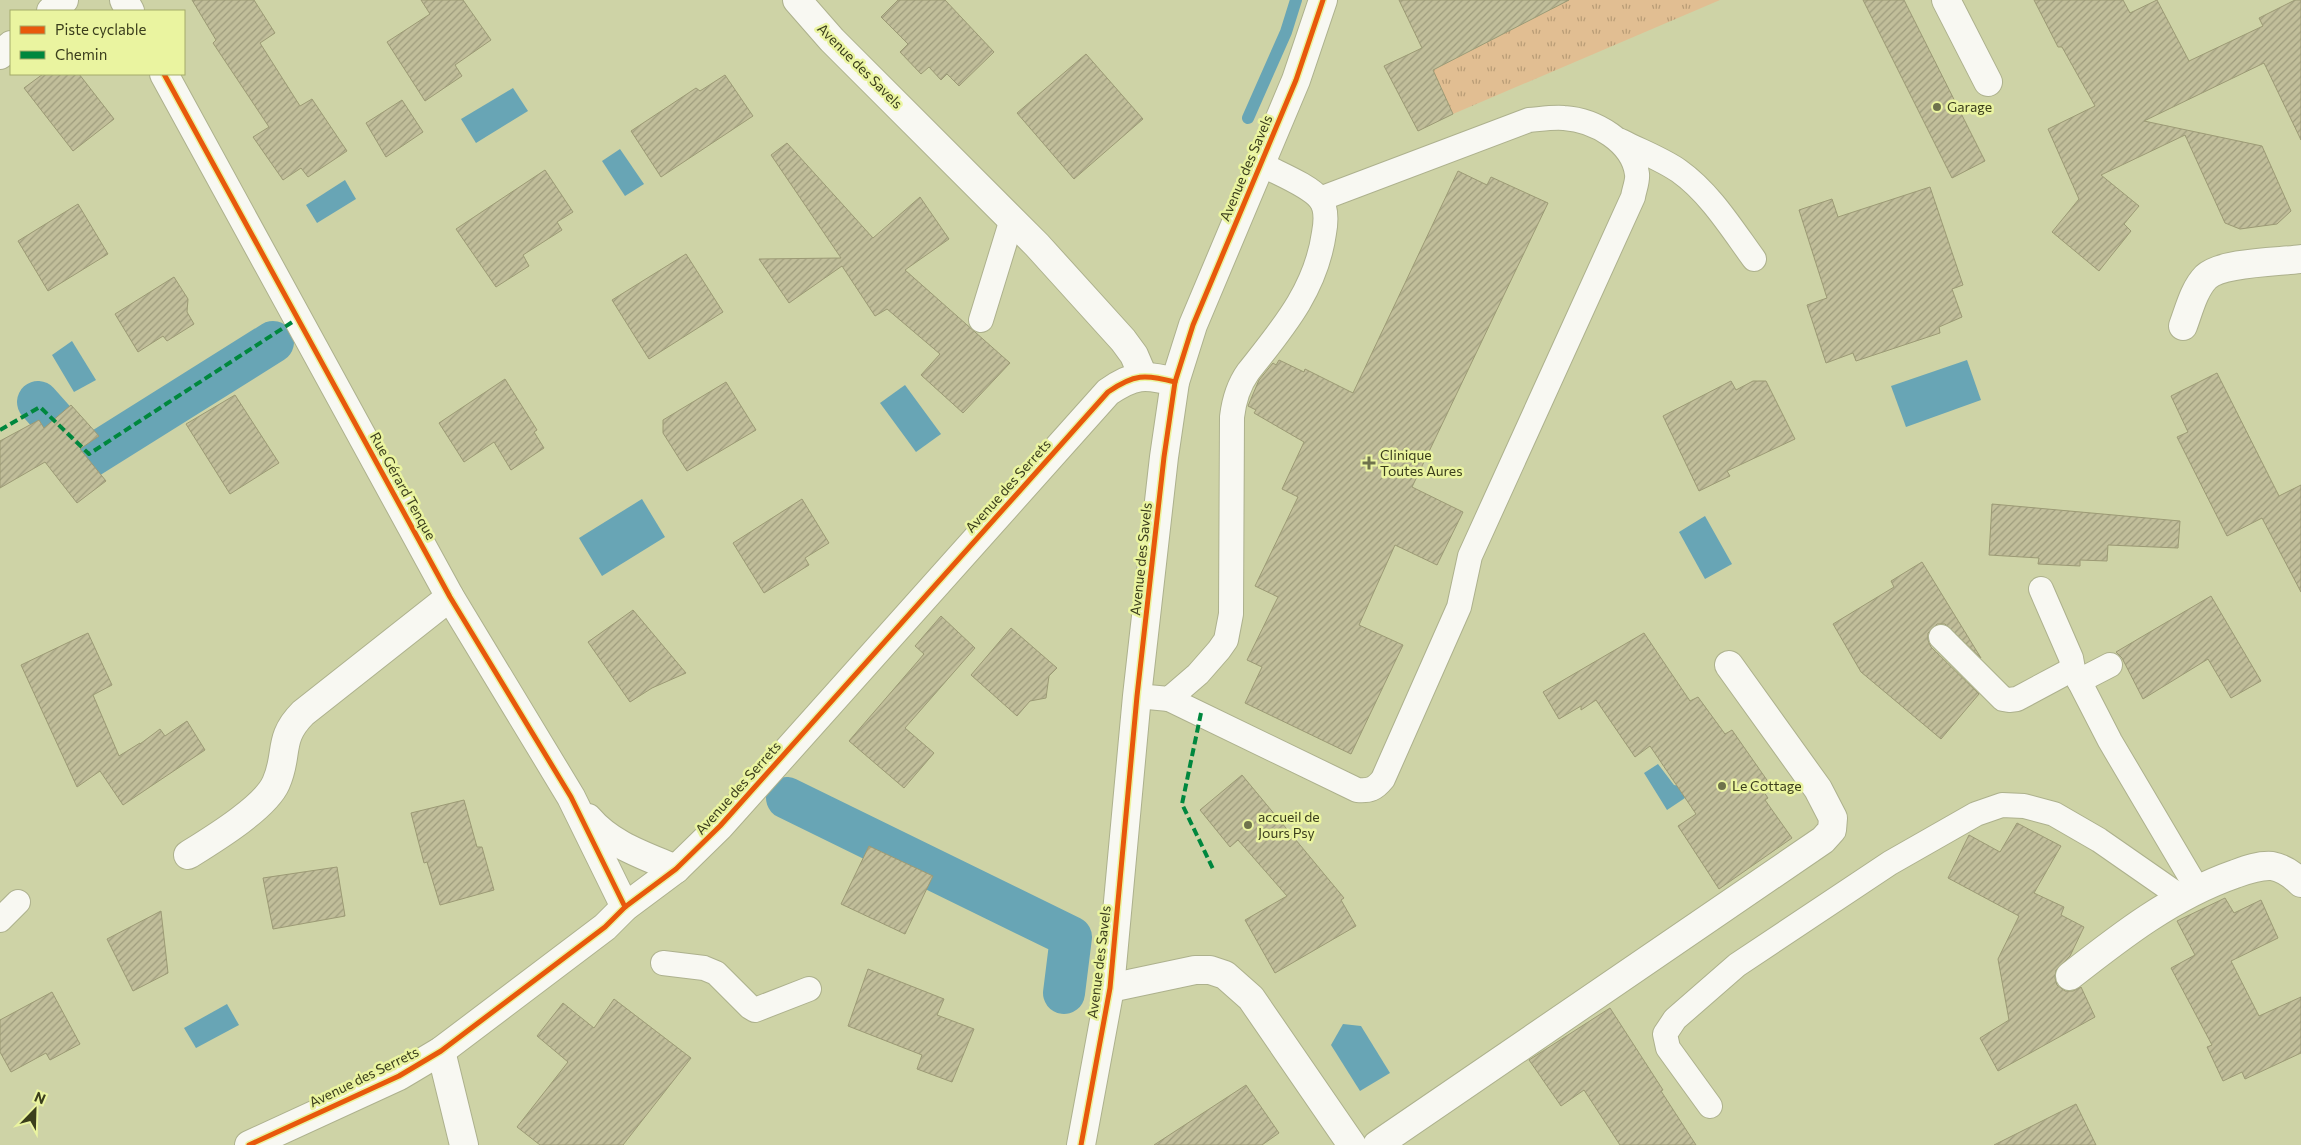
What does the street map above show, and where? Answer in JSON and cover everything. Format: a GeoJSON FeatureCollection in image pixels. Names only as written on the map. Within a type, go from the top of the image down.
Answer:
{"type":"FeatureCollection","features":[{"type":"Feature","properties":{"kind":"street"},"geometry":{"type":"LineString","coordinates":[[51,10],[64,0]]}},
{"type":"Feature","properties":{"kind":"street","name":"Avenue des Savels"},"geometry":{"type":"LineString","coordinates":[[797,0],[832,40],[1012,219],[1123,340],[1134,355],[1143,376]]}},
{"type":"Feature","properties":{"kind":"street","name":"Avenue des Savels"},"geometry":{"type":"LineString","coordinates":[[1081,1145],[1110,988],[1137,696],[1164,457],[1175,382],[1193,325],[1296,80],[1322,0]]}},
{"type":"Feature","properties":{"kind":"street"},"geometry":{"type":"LineString","coordinates":[[1946,0],[1988,82]]}},
{"type":"Feature","properties":{"kind":"street"},"geometry":{"type":"LineString","coordinates":[[0,55],[10,46]]}},
{"type":"Feature","properties":{"kind":"street","name":"Rue Gérard Tenque"},"geometry":{"type":"LineString","coordinates":[[165,75],[450,596],[571,798],[626,907]]}},
{"type":"Feature","properties":{"kind":"street"},"geometry":{"type":"LineString","coordinates":[[2183,326],[2201,284],[2212,272],[2230,267],[2301,259]]}},
{"type":"Feature","properties":{"kind":"street","name":"Avenue des Serrets"},"geometry":{"type":"LineString","coordinates":[[249,1145],[399,1076],[441,1051],[606,927],[626,907],[676,869],[720,826],[1094,406],[1119,384],[1129,379],[1143,376],[1175,382]]}},
{"type":"Feature","properties":{"kind":"street"},"geometry":{"type":"LineString","coordinates":[[188,855],[223,833],[268,795],[276,783],[282,766],[285,737],[291,724],[450,596]]}},
{"type":"Feature","properties":{"kind":"street"},"geometry":{"type":"LineString","coordinates":[[1377,1145],[1823,840],[1832,830],[1833,818],[1818,789],[1729,665]]}},
{"type":"Feature","properties":{"kind":"street","name":"Rue Gérard Tenque"},"geometry":{"type":"LineString","coordinates":[[571,798],[599,830],[616,844],[676,869]]}},
{"type":"Feature","properties":{"kind":"street"},"geometry":{"type":"LineString","coordinates":[[2070,976],[2134,926],[2189,894],[2253,868],[2270,866],[2282,869],[2301,883]]}},
{"type":"Feature","properties":{"kind":"street","name":"Avenue des Savels"},"geometry":{"type":"LineString","coordinates":[[1110,988],[1195,970],[1210,970],[1225,975],[1251,998],[1352,1145]]}},
{"type":"Feature","properties":{"kind":"street"},"geometry":{"type":"LineString","coordinates":[[441,1051],[464,1145]]}},
{"type":"Feature","properties":{"kind":"lane"},"geometry":{"type":"LineString","coordinates":[[1320,199],[1529,120],[1565,118],[1581,120],[1678,170],[1691,180],[1725,219],[1754,259]]}},
{"type":"Feature","properties":{"kind":"lane"},"geometry":{"type":"LineString","coordinates":[[1137,696],[1169,699],[1357,790],[1368,791],[1376,788],[1383,779],[1459,607],[1470,556],[1633,197],[1637,176],[1634,159],[1617,139]]}},
{"type":"Feature","properties":{"kind":"lane"},"geometry":{"type":"LineString","coordinates":[[1169,699],[1198,674],[1226,640],[1231,614],[1232,417],[1234,401],[1241,383],[1291,318],[1311,283],[1322,248],[1325,209],[1320,199],[1296,182],[1261,164]]}},
{"type":"Feature","properties":{"kind":"lane"},"geometry":{"type":"LineString","coordinates":[[981,320],[1012,219]]}},
{"type":"Feature","properties":{"kind":"lane"},"geometry":{"type":"LineString","coordinates":[[2041,589],[2072,658],[2076,675],[2189,894]]}},
{"type":"Feature","properties":{"kind":"lane"},"geometry":{"type":"LineString","coordinates":[[1941,637],[2003,699],[2009,700],[2017,699],[2076,675],[2110,664]]}},
{"type":"Feature","properties":{"kind":"lane"},"geometry":{"type":"LineString","coordinates":[[1710,1106],[1668,1048],[1665,1034],[1675,1019],[1737,965],[1890,863],[1976,814],[2002,805],[2024,806],[2054,814],[2189,894]]}},
{"type":"Feature","properties":{"kind":"lane"},"geometry":{"type":"LineString","coordinates":[[0,920],[18,902]]}},
{"type":"Feature","properties":{"kind":"lane"},"geometry":{"type":"LineString","coordinates":[[663,963],[704,968],[716,973],[755,1010],[809,989]]}},
{"type":"Feature","properties":{"kind":"green space"},"geometry":{"type":"Polygon","coordinates":[[[1569,0],[1720,0],[1453,114],[1433,70],[1569,0]]]}},
{"type":"Feature","properties":{"kind":"water"},"geometry":{"type":"Polygon","coordinates":[[[513,88],[528,111],[476,143],[461,119],[513,88]]]}},
{"type":"Feature","properties":{"kind":"water"},"geometry":{"type":"Polygon","coordinates":[[[620,149],[644,184],[625,196],[602,161],[620,149]]]}},
{"type":"Feature","properties":{"kind":"water"},"geometry":{"type":"Polygon","coordinates":[[[345,180],[356,199],[317,223],[306,205],[345,180]]]}},
{"type":"Feature","properties":{"kind":"water"},"geometry":{"type":"Polygon","coordinates":[[[72,341],[96,380],[74,392],[52,355],[72,341]]]}},
{"type":"Feature","properties":{"kind":"water"},"geometry":{"type":"Polygon","coordinates":[[[1967,360],[1981,400],[1906,427],[1891,386],[1967,360]]]}},
{"type":"Feature","properties":{"kind":"water"},"geometry":{"type":"Polygon","coordinates":[[[905,385],[941,434],[916,452],[880,403],[905,385]]]}},
{"type":"Feature","properties":{"kind":"water"},"geometry":{"type":"Polygon","coordinates":[[[642,499],[665,537],[602,576],[579,538],[642,499]]]}},
{"type":"Feature","properties":{"kind":"water"},"geometry":{"type":"Polygon","coordinates":[[[1705,516],[1732,564],[1705,579],[1679,532],[1705,516]]]}},
{"type":"Feature","properties":{"kind":"water"},"geometry":{"type":"Polygon","coordinates":[[[1658,764],[1674,785],[1680,786],[1688,796],[1667,810],[1644,773],[1658,764]]]}},
{"type":"Feature","properties":{"kind":"water"},"geometry":{"type":"Polygon","coordinates":[[[227,1004],[239,1025],[196,1048],[184,1028],[227,1004]]]}},
{"type":"Feature","properties":{"kind":"water"},"geometry":{"type":"Polygon","coordinates":[[[1343,1024],[1361,1026],[1390,1073],[1360,1091],[1331,1045],[1343,1024]]]}},
{"type":"Feature","properties":{"kind":"building"},"geometry":{"type":"Polygon","coordinates":[[[192,0],[254,0],[275,33],[260,43],[300,106],[312,99],[347,151],[308,177],[301,168],[283,180],[253,137],[269,127],[213,43],[216,40],[192,0]]]}},
{"type":"Feature","properties":{"kind":"building"},"geometry":{"type":"Polygon","coordinates":[[[421,0],[463,0],[491,40],[455,65],[462,76],[425,101],[387,42],[430,14],[421,0]]]}},
{"type":"Feature","properties":{"kind":"building"},"geometry":{"type":"Polygon","coordinates":[[[898,0],[945,0],[994,52],[959,86],[947,74],[941,80],[929,67],[921,74],[900,52],[908,44],[881,17],[898,0]]]}},
{"type":"Feature","properties":{"kind":"building"},"geometry":{"type":"Polygon","coordinates":[[[1399,0],[1569,0],[1433,70],[1453,114],[1418,131],[1384,66],[1422,48],[1399,0]]]}},
{"type":"Feature","properties":{"kind":"building","name":"Garage"},"geometry":{"type":"Polygon","coordinates":[[[1863,0],[1904,0],[1985,161],[1952,178],[1863,0]]]}},
{"type":"Feature","properties":{"kind":"building"},"geometry":{"type":"Polygon","coordinates":[[[2034,0],[2123,0],[2130,13],[2157,0],[2189,61],[2263,26],[2259,18],[2295,0],[2301,0],[2301,140],[2264,63],[2144,121],[2262,146],[2291,211],[2277,224],[2240,229],[2225,223],[2185,135],[2101,175],[2139,206],[2124,224],[2131,231],[2099,271],[2052,232],[2079,199],[2048,129],[2095,106],[2062,47],[2058,47],[2034,0]]]}},
{"type":"Feature","properties":{"kind":"building"},"geometry":{"type":"Polygon","coordinates":[[[1086,54],[1143,119],[1074,179],[1017,113],[1086,54]]]}},
{"type":"Feature","properties":{"kind":"building"},"geometry":{"type":"Polygon","coordinates":[[[42,75],[80,75],[114,119],[73,151],[24,88],[42,75]]]}},
{"type":"Feature","properties":{"kind":"building"},"geometry":{"type":"Polygon","coordinates":[[[725,75],[753,116],[661,177],[631,131],[696,88],[700,91],[725,75]]]}},
{"type":"Feature","properties":{"kind":"building"},"geometry":{"type":"Polygon","coordinates":[[[402,100],[423,132],[386,157],[366,123],[402,100]]]}},
{"type":"Feature","properties":{"kind":"building"},"geometry":{"type":"Polygon","coordinates":[[[787,143],[873,238],[920,197],[949,239],[905,270],[1010,363],[963,413],[921,375],[940,354],[887,309],[875,316],[842,266],[789,303],[759,259],[841,258],[771,155],[787,143]]]}},
{"type":"Feature","properties":{"kind":"building"},"geometry":{"type":"Polygon","coordinates":[[[545,170],[573,212],[557,222],[562,230],[523,255],[529,266],[496,287],[456,229],[545,170]]]}},
{"type":"Feature","properties":{"kind":"building","name":"Clinique Toutes Aures"},"geometry":{"type":"Polygon","coordinates":[[[1458,171],[1487,185],[1491,177],[1548,203],[1412,487],[1463,512],[1437,565],[1395,545],[1359,625],[1403,645],[1351,754],[1245,703],[1262,667],[1247,660],[1278,597],[1255,586],[1298,497],[1282,489],[1304,442],[1254,413],[1256,410],[1248,406],[1259,380],[1273,363],[1276,365],[1279,360],[1304,372],[1305,369],[1353,393],[1458,171]]]}},
{"type":"Feature","properties":{"kind":"building"},"geometry":{"type":"Polygon","coordinates":[[[1930,187],[1963,285],[1952,289],[1962,317],[1939,327],[1940,333],[1856,361],[1853,353],[1826,363],[1807,305],[1827,298],[1799,210],[1832,199],[1838,217],[1930,187]]]}},
{"type":"Feature","properties":{"kind":"building"},"geometry":{"type":"Polygon","coordinates":[[[78,204],[108,254],[48,291],[18,241],[78,204]]]}},
{"type":"Feature","properties":{"kind":"building"},"geometry":{"type":"Polygon","coordinates":[[[686,254],[723,312],[649,359],[612,300],[686,254]]]}},
{"type":"Feature","properties":{"kind":"building"},"geometry":{"type":"Polygon","coordinates":[[[174,277],[188,299],[187,312],[194,324],[167,341],[163,336],[138,352],[115,314],[174,277]]]}},
{"type":"Feature","properties":{"kind":"building"},"geometry":{"type":"Polygon","coordinates":[[[2217,373],[2279,496],[2301,485],[2301,592],[2262,518],[2227,536],[2177,437],[2188,432],[2171,396],[2217,373]]]}},
{"type":"Feature","properties":{"kind":"building"},"geometry":{"type":"Polygon","coordinates":[[[505,379],[537,430],[534,432],[544,448],[511,470],[494,442],[464,462],[439,423],[505,379]]]}},
{"type":"Feature","properties":{"kind":"building"},"geometry":{"type":"Polygon","coordinates":[[[1731,381],[1736,390],[1753,381],[1766,381],[1795,439],[1727,471],[1730,476],[1699,491],[1663,416],[1731,381]]]}},
{"type":"Feature","properties":{"kind":"building"},"geometry":{"type":"Polygon","coordinates":[[[726,382],[756,430],[687,471],[663,433],[663,420],[726,382]]]}},
{"type":"Feature","properties":{"kind":"building"},"geometry":{"type":"Polygon","coordinates":[[[235,395],[279,463],[230,494],[186,424],[235,395]]]}},
{"type":"Feature","properties":{"kind":"building"},"geometry":{"type":"Polygon","coordinates":[[[71,405],[99,436],[80,449],[106,481],[77,503],[45,462],[0,488],[0,441],[39,420],[44,428],[71,405]]]}},
{"type":"Feature","properties":{"kind":"building"},"geometry":{"type":"Polygon","coordinates":[[[802,499],[829,543],[805,558],[809,565],[764,593],[733,543],[802,499]]]}},
{"type":"Feature","properties":{"kind":"building"},"geometry":{"type":"Polygon","coordinates":[[[1992,504],[2180,521],[2178,548],[2108,545],[2107,561],[2080,560],[2080,566],[2038,564],[2039,558],[1989,555],[1992,504]]]}},
{"type":"Feature","properties":{"kind":"building"},"geometry":{"type":"Polygon","coordinates":[[[1922,562],[1981,658],[1945,624],[1937,624],[1928,633],[1931,647],[1979,694],[1941,739],[1861,672],[1833,624],[1894,587],[1891,581],[1922,562]]]}},
{"type":"Feature","properties":{"kind":"building"},"geometry":{"type":"Polygon","coordinates":[[[2211,596],[2261,681],[2231,698],[2208,659],[2143,699],[2122,658],[2116,652],[2211,596]]]}},
{"type":"Feature","properties":{"kind":"building"},"geometry":{"type":"Polygon","coordinates":[[[633,610],[686,673],[652,688],[630,702],[588,642],[633,610]]]}},
{"type":"Feature","properties":{"kind":"building"},"geometry":{"type":"Polygon","coordinates":[[[941,616],[975,648],[905,728],[934,753],[904,788],[849,741],[924,654],[915,646],[941,616]]]}},
{"type":"Feature","properties":{"kind":"building"},"geometry":{"type":"Polygon","coordinates":[[[1011,628],[1057,668],[1049,676],[1046,698],[1030,701],[1017,716],[971,675],[1011,628]]]}},
{"type":"Feature","properties":{"kind":"building"},"geometry":{"type":"Polygon","coordinates":[[[88,633],[112,685],[93,695],[119,756],[140,744],[160,729],[165,736],[187,721],[205,750],[123,805],[100,771],[77,787],[21,665],[88,633]]]}},
{"type":"Feature","properties":{"kind":"building","name":"Le Cottage"},"geometry":{"type":"Polygon","coordinates":[[[1644,633],[1690,701],[1698,697],[1725,734],[1732,730],[1769,783],[1761,788],[1768,798],[1765,800],[1792,838],[1719,889],[1678,826],[1696,814],[1650,746],[1635,757],[1596,700],[1581,710],[1581,706],[1559,719],[1543,692],[1644,633]]]}},
{"type":"Feature","properties":{"kind":"building"},"geometry":{"type":"Polygon","coordinates":[[[1242,775],[1344,898],[1341,900],[1356,926],[1275,973],[1245,920],[1287,896],[1238,840],[1230,847],[1200,810],[1242,775]]]}},
{"type":"Feature","properties":{"kind":"building"},"geometry":{"type":"Polygon","coordinates":[[[464,800],[477,847],[482,847],[494,890],[440,905],[427,862],[424,863],[411,813],[464,800]]]}},
{"type":"Feature","properties":{"kind":"building"},"geometry":{"type":"Polygon","coordinates":[[[2017,823],[2061,846],[2034,893],[2064,907],[2061,915],[2084,927],[2070,956],[2056,970],[2055,978],[2057,985],[2065,991],[2073,991],[2081,987],[2095,1017],[1998,1071],[1980,1038],[2009,1020],[1998,959],[2019,916],[1948,878],[1969,835],[2000,852],[2017,823]]]}},
{"type":"Feature","properties":{"kind":"building"},"geometry":{"type":"Polygon","coordinates":[[[869,846],[933,876],[905,934],[841,904],[869,846]]]}},
{"type":"Feature","properties":{"kind":"building"},"geometry":{"type":"Polygon","coordinates":[[[337,867],[345,916],[273,929],[263,878],[337,867]]]}},
{"type":"Feature","properties":{"kind":"building"},"geometry":{"type":"Polygon","coordinates":[[[2225,898],[2234,913],[2261,900],[2278,938],[2231,961],[2259,1016],[2301,997],[2301,1053],[2245,1079],[2242,1072],[2223,1081],[2207,1047],[2212,1045],[2171,968],[2195,955],[2177,921],[2225,898]]]}},
{"type":"Feature","properties":{"kind":"building"},"geometry":{"type":"Polygon","coordinates":[[[161,911],[168,973],[133,991],[107,939],[161,911]]]}},
{"type":"Feature","properties":{"kind":"building"},"geometry":{"type":"Polygon","coordinates":[[[868,969],[944,999],[937,1015],[974,1029],[952,1082],[917,1069],[922,1055],[848,1026],[868,969]]]}},
{"type":"Feature","properties":{"kind":"building"},"geometry":{"type":"Polygon","coordinates":[[[52,992],[80,1044],[50,1060],[46,1053],[11,1072],[0,1052],[0,1020],[52,992]]]}},
{"type":"Feature","properties":{"kind":"building"},"geometry":{"type":"Polygon","coordinates":[[[614,999],[691,1058],[623,1145],[540,1145],[517,1127],[568,1062],[537,1036],[563,1003],[594,1028],[614,999]]]}},
{"type":"Feature","properties":{"kind":"building"},"geometry":{"type":"Polygon","coordinates":[[[1610,1008],[1696,1145],[1620,1145],[1584,1090],[1561,1106],[1529,1060],[1610,1008]]]}},
{"type":"Feature","properties":{"kind":"building"},"geometry":{"type":"Polygon","coordinates":[[[1246,1085],[1279,1133],[1262,1145],[1154,1145],[1246,1085]]]}},
{"type":"Feature","properties":{"kind":"building"},"geometry":{"type":"Polygon","coordinates":[[[2076,1104],[2096,1145],[1994,1145],[2076,1104]]]}},
{"type":"Feature","properties":{"kind":"waterway"},"geometry":{"type":"LineString","coordinates":[[1248,118],[1286,32],[1296,0]]}},
{"type":"Feature","properties":{"kind":"waterway"},"geometry":{"type":"LineString","coordinates":[[38,402],[88,458],[273,342]]}},
{"type":"Feature","properties":{"kind":"waterway"},"geometry":{"type":"LineString","coordinates":[[787,798],[1071,937],[1064,993]]}},
{"type":"Feature","properties":{"kind":"marked path"},"geometry":{"type":"LineString","coordinates":[[0,430],[40,407],[89,454],[297,319]]}},
{"type":"Feature","properties":{"kind":"marked path"},"geometry":{"type":"LineString","coordinates":[[1201,713],[1182,804],[1214,871]]}},
{"type":"Feature","properties":{"kind":"cycle path"},"geometry":{"type":"LineString","coordinates":[[1081,1145],[1110,988],[1137,696],[1164,457],[1175,382],[1193,325],[1296,80],[1323,0]]}},
{"type":"Feature","properties":{"kind":"cycle path"},"geometry":{"type":"LineString","coordinates":[[165,75],[450,597],[571,797],[625,907]]}},
{"type":"Feature","properties":{"kind":"cycle path"},"geometry":{"type":"LineString","coordinates":[[249,1145],[399,1076],[441,1051],[605,927],[625,907],[676,869],[720,826],[1108,392],[1125,382],[1140,377],[1175,382]]}},
{"type":"Feature","properties":{"kind":"place","name":"Garage"},"geometry":{"type":"Point","coordinates":[1937,107]}},
{"type":"Feature","properties":{"kind":"place","name":"Clinique Toutes Aures"},"geometry":{"type":"Point","coordinates":[1369,463]}},
{"type":"Feature","properties":{"kind":"place","name":"Le Cottage"},"geometry":{"type":"Point","coordinates":[1722,786]}},
{"type":"Feature","properties":{"kind":"place","name":"accueil de Jours Psy"},"geometry":{"type":"Point","coordinates":[1248,825]}}]}
